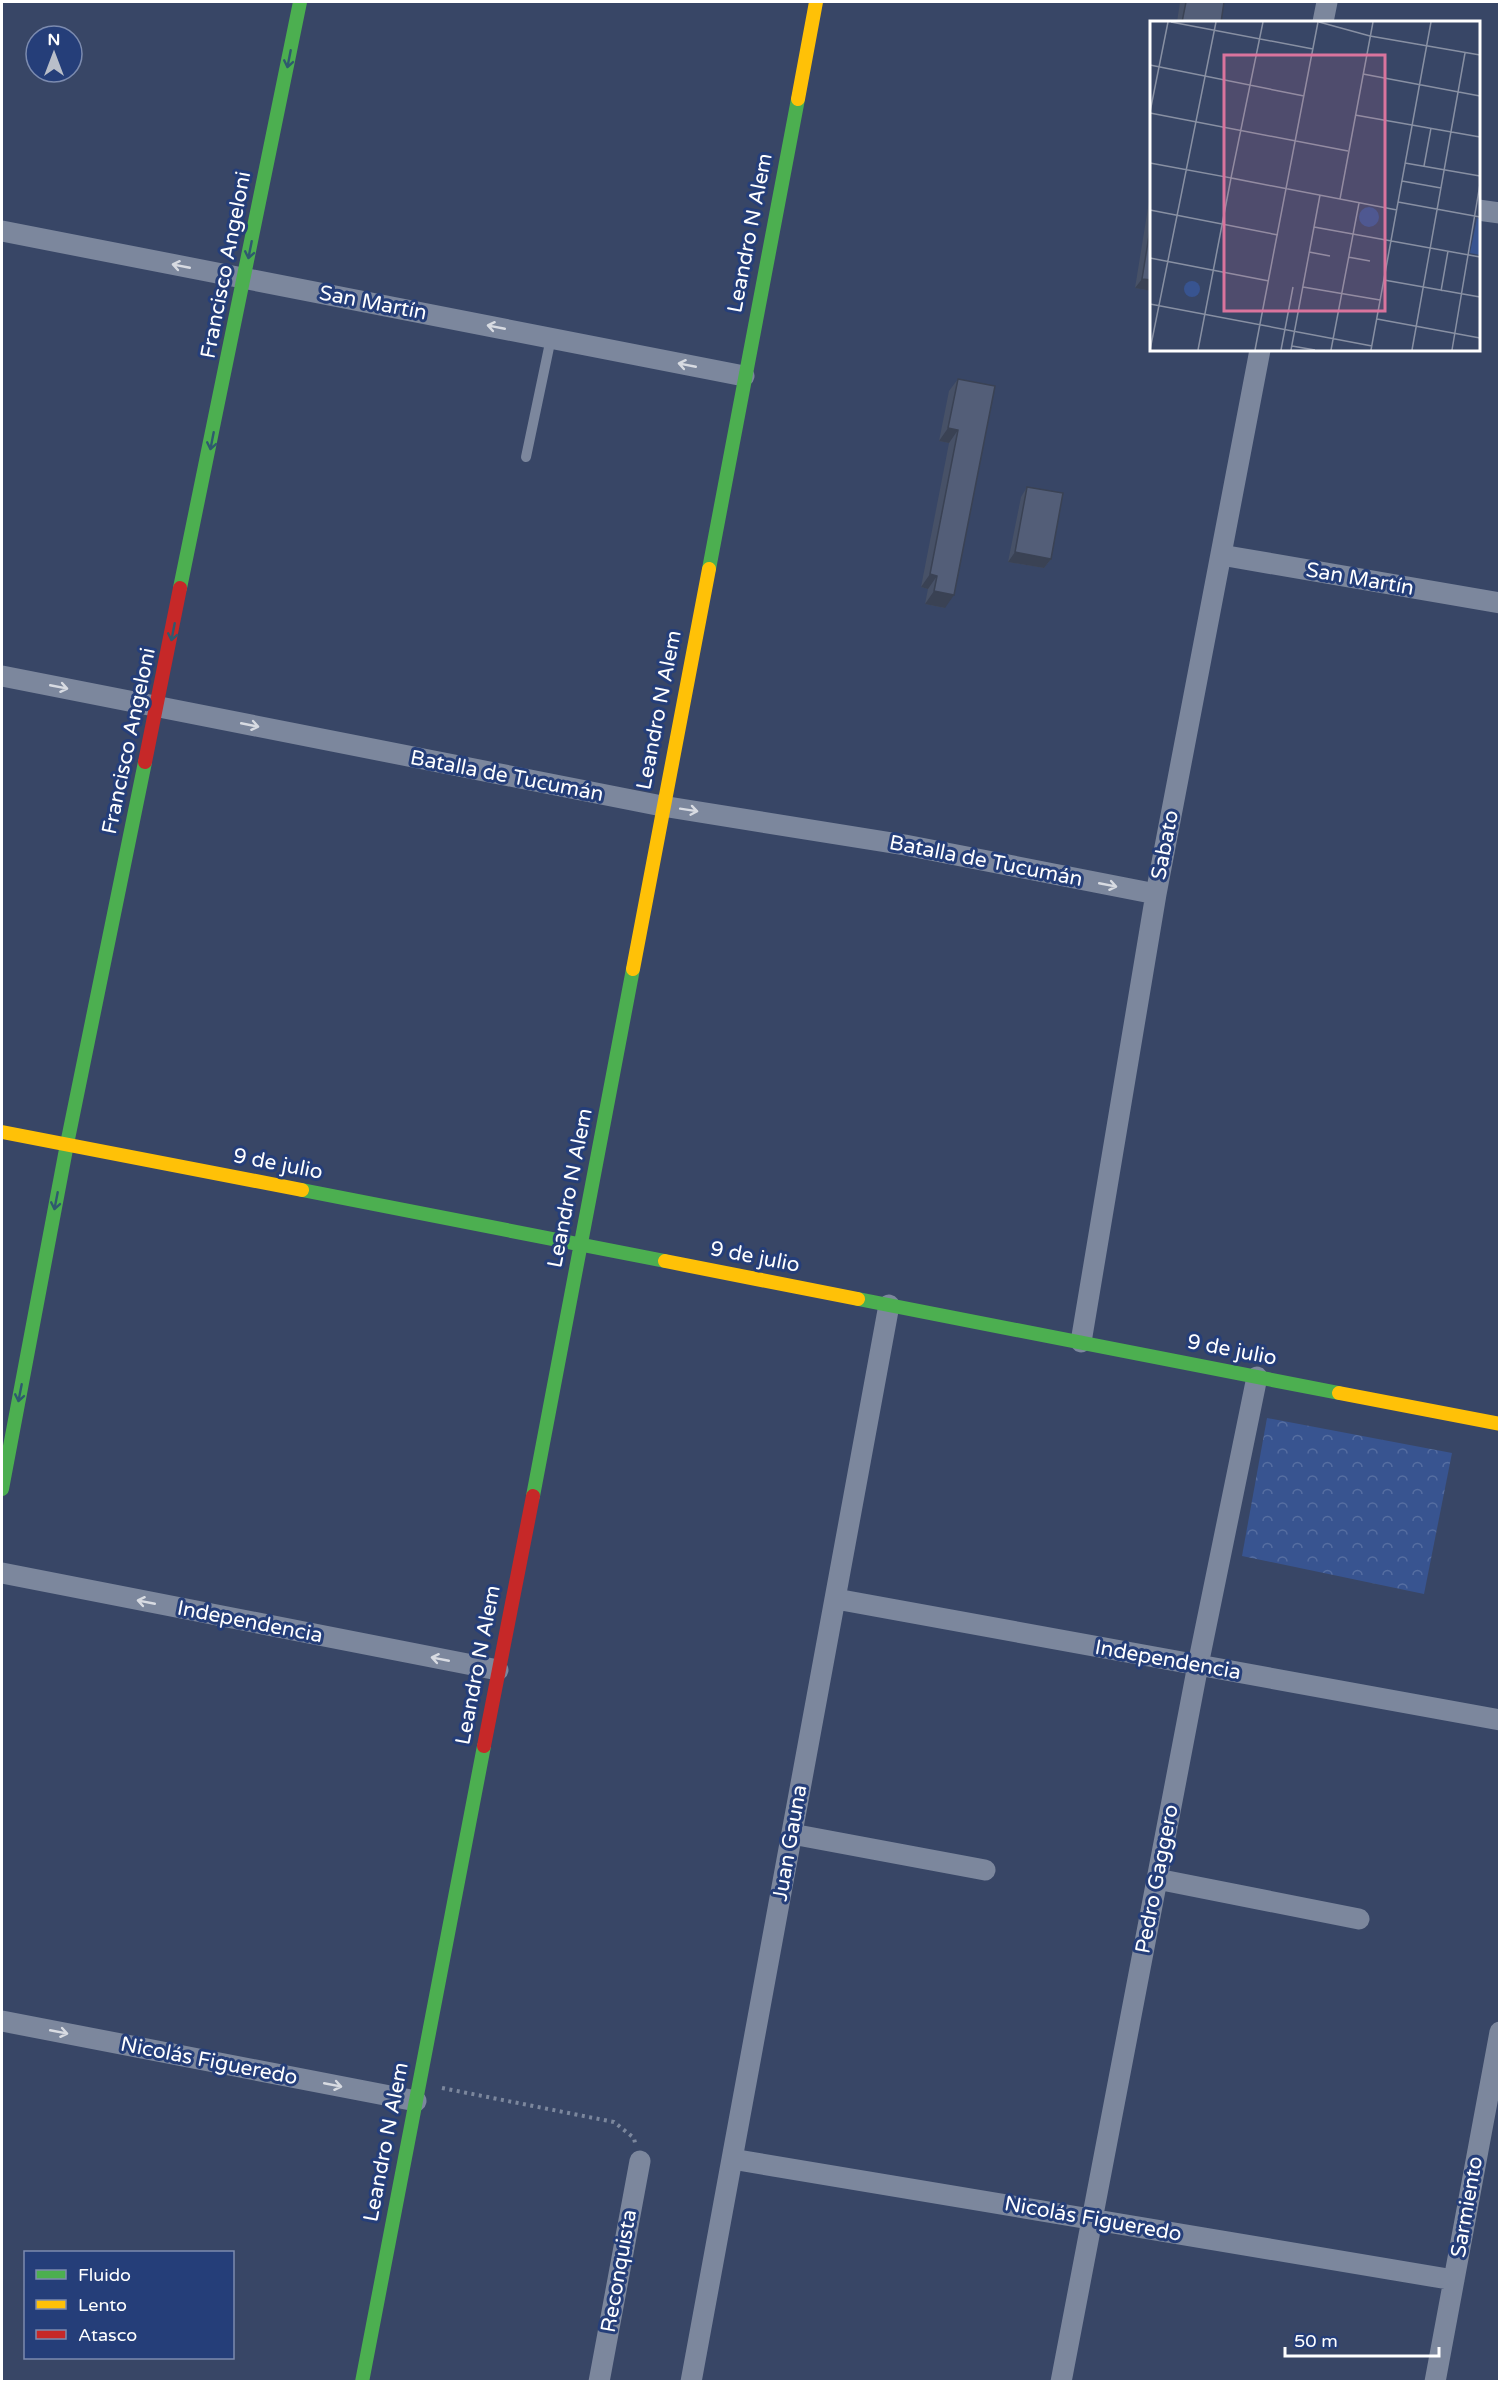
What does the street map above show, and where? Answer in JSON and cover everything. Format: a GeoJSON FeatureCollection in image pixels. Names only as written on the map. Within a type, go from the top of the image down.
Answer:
{"type":"FeatureCollection","features":[{"type":"Feature","properties":{"kind":"street","name":"Francisco Angeloni"},"geometry":{"type":"LineString","coordinates":[[2,1489],[67,1144],[158,707],[300,2]]}},
{"type":"Feature","properties":{"kind":"street","name":"Leandro N Alem"},"geometry":{"type":"LineString","coordinates":[[362,2382],[581,1244],[662,806],[816,2]]}},
{"type":"Feature","properties":{"kind":"street"},"geometry":{"type":"LineString","coordinates":[[1323,21],[1328,2]]}},
{"type":"Feature","properties":{"kind":"street"},"geometry":{"type":"LineString","coordinates":[[1480,210],[1500,213]]}},
{"type":"Feature","properties":{"kind":"street","name":"San Martín"},"geometry":{"type":"LineString","coordinates":[[2,231],[744,376]]}},
{"type":"Feature","properties":{"kind":"street","name":"Sabato"},"geometry":{"type":"LineString","coordinates":[[1081,1342],[1156,894],[1260,351]]}},
{"type":"Feature","properties":{"kind":"street","name":"San Martín"},"geometry":{"type":"LineString","coordinates":[[1221,555],[1500,603]]}},
{"type":"Feature","properties":{"kind":"street","name":"Batalla de Tucumán"},"geometry":{"type":"LineString","coordinates":[[2,676],[662,806],[905,845],[1156,894]]}},
{"type":"Feature","properties":{"kind":"street","name":"9 de julio"},"geometry":{"type":"LineString","coordinates":[[2,1132],[1500,1424]]}},
{"type":"Feature","properties":{"kind":"street","name":"Juan Gauna"},"geometry":{"type":"LineString","coordinates":[[691,2382],[889,1305]]}},
{"type":"Feature","properties":{"kind":"street","name":"Pedro Gaggero"},"geometry":{"type":"LineString","coordinates":[[1062,2382],[1198,1665],[1257,1377]]}},
{"type":"Feature","properties":{"kind":"street","name":"Independencia"},"geometry":{"type":"LineString","coordinates":[[2,1573],[498,1670]]}},
{"type":"Feature","properties":{"kind":"street","name":"Independencia"},"geometry":{"type":"LineString","coordinates":[[836,1599],[1500,1720]]}},
{"type":"Feature","properties":{"kind":"street"},"geometry":{"type":"LineString","coordinates":[[792,1834],[985,1870]]}},
{"type":"Feature","properties":{"kind":"street"},"geometry":{"type":"LineString","coordinates":[[1157,1879],[1359,1918]]}},
{"type":"Feature","properties":{"kind":"street","name":"Nicolás Figueredo"},"geometry":{"type":"LineString","coordinates":[[2,2021],[417,2092]]}},
{"type":"Feature","properties":{"kind":"street","name":"Sarmiento"},"geometry":{"type":"LineString","coordinates":[[1435,2382],[1454,2280],[1494,2099],[1500,2032]]}},
{"type":"Feature","properties":{"kind":"street","name":"Nicolás Figueredo"},"geometry":{"type":"LineString","coordinates":[[732,2159],[1454,2280]]}},
{"type":"Feature","properties":{"kind":"street","name":"Reconquista"},"geometry":{"type":"LineString","coordinates":[[599,2382],[640,2161]]}},
{"type":"Feature","properties":{"kind":"lane"},"geometry":{"type":"LineString","coordinates":[[526,457],[551,338]]}},
{"type":"Feature","properties":{"kind":"path"},"geometry":{"type":"LineString","coordinates":[[417,2092],[614,2122],[634,2138],[640,2161]]}},
{"type":"Feature","properties":{"kind":"green space"},"geometry":{"type":"Polygon","coordinates":[[[1267,1418],[1452,1453],[1424,1594],[1242,1556],[1267,1418]]]}},
{"type":"Feature","properties":{"kind":"building"},"geometry":{"type":"Polygon","coordinates":[[[1186,2],[1224,2],[1221,21],[1182,21],[1186,2]]]}},
{"type":"Feature","properties":{"kind":"building"},"geometry":{"type":"Polygon","coordinates":[[[1150,229],[1150,280],[1142,279],[1150,229]]]}},
{"type":"Feature","properties":{"kind":"building"},"geometry":{"type":"Polygon","coordinates":[[[958,379],[995,386],[954,595],[934,591],[937,576],[930,574],[958,430],[948,428],[958,379]]]}},
{"type":"Feature","properties":{"kind":"building"},"geometry":{"type":"Polygon","coordinates":[[[1027,487],[1063,493],[1051,559],[1015,552],[1027,487]]]}},
{"type":"Feature","properties":{"kind":"traffic: fast"},"geometry":{"type":"LineString","coordinates":[[180,588],[300,2]]}},
{"type":"Feature","properties":{"kind":"traffic: fast"},"geometry":{"type":"LineString","coordinates":[[709,569],[798,99]]}},
{"type":"Feature","properties":{"kind":"traffic: fast"},"geometry":{"type":"LineString","coordinates":[[2,1489],[67,1144],[145,762]]}},
{"type":"Feature","properties":{"kind":"traffic: fast"},"geometry":{"type":"LineString","coordinates":[[533,1496],[633,969]]}},
{"type":"Feature","properties":{"kind":"traffic: fast"},"geometry":{"type":"LineString","coordinates":[[302,1190],[665,1261]]}},
{"type":"Feature","properties":{"kind":"traffic: fast"},"geometry":{"type":"LineString","coordinates":[[858,1299],[1339,1393]]}},
{"type":"Feature","properties":{"kind":"traffic: fast"},"geometry":{"type":"LineString","coordinates":[[362,2382],[484,1746]]}},
{"type":"Feature","properties":{"kind":"traffic: slow"},"geometry":{"type":"LineString","coordinates":[[798,99],[816,2]]}},
{"type":"Feature","properties":{"kind":"traffic: slow"},"geometry":{"type":"LineString","coordinates":[[633,969],[709,569]]}},
{"type":"Feature","properties":{"kind":"traffic: slow"},"geometry":{"type":"LineString","coordinates":[[2,1132],[302,1190]]}},
{"type":"Feature","properties":{"kind":"traffic: slow"},"geometry":{"type":"LineString","coordinates":[[665,1261],[858,1299]]}},
{"type":"Feature","properties":{"kind":"traffic: slow"},"geometry":{"type":"LineString","coordinates":[[1339,1393],[1500,1424]]}},
{"type":"Feature","properties":{"kind":"traffic: jam"},"geometry":{"type":"LineString","coordinates":[[145,762],[180,588]]}},
{"type":"Feature","properties":{"kind":"traffic: jam"},"geometry":{"type":"LineString","coordinates":[[484,1746],[533,1496]]}}]}
